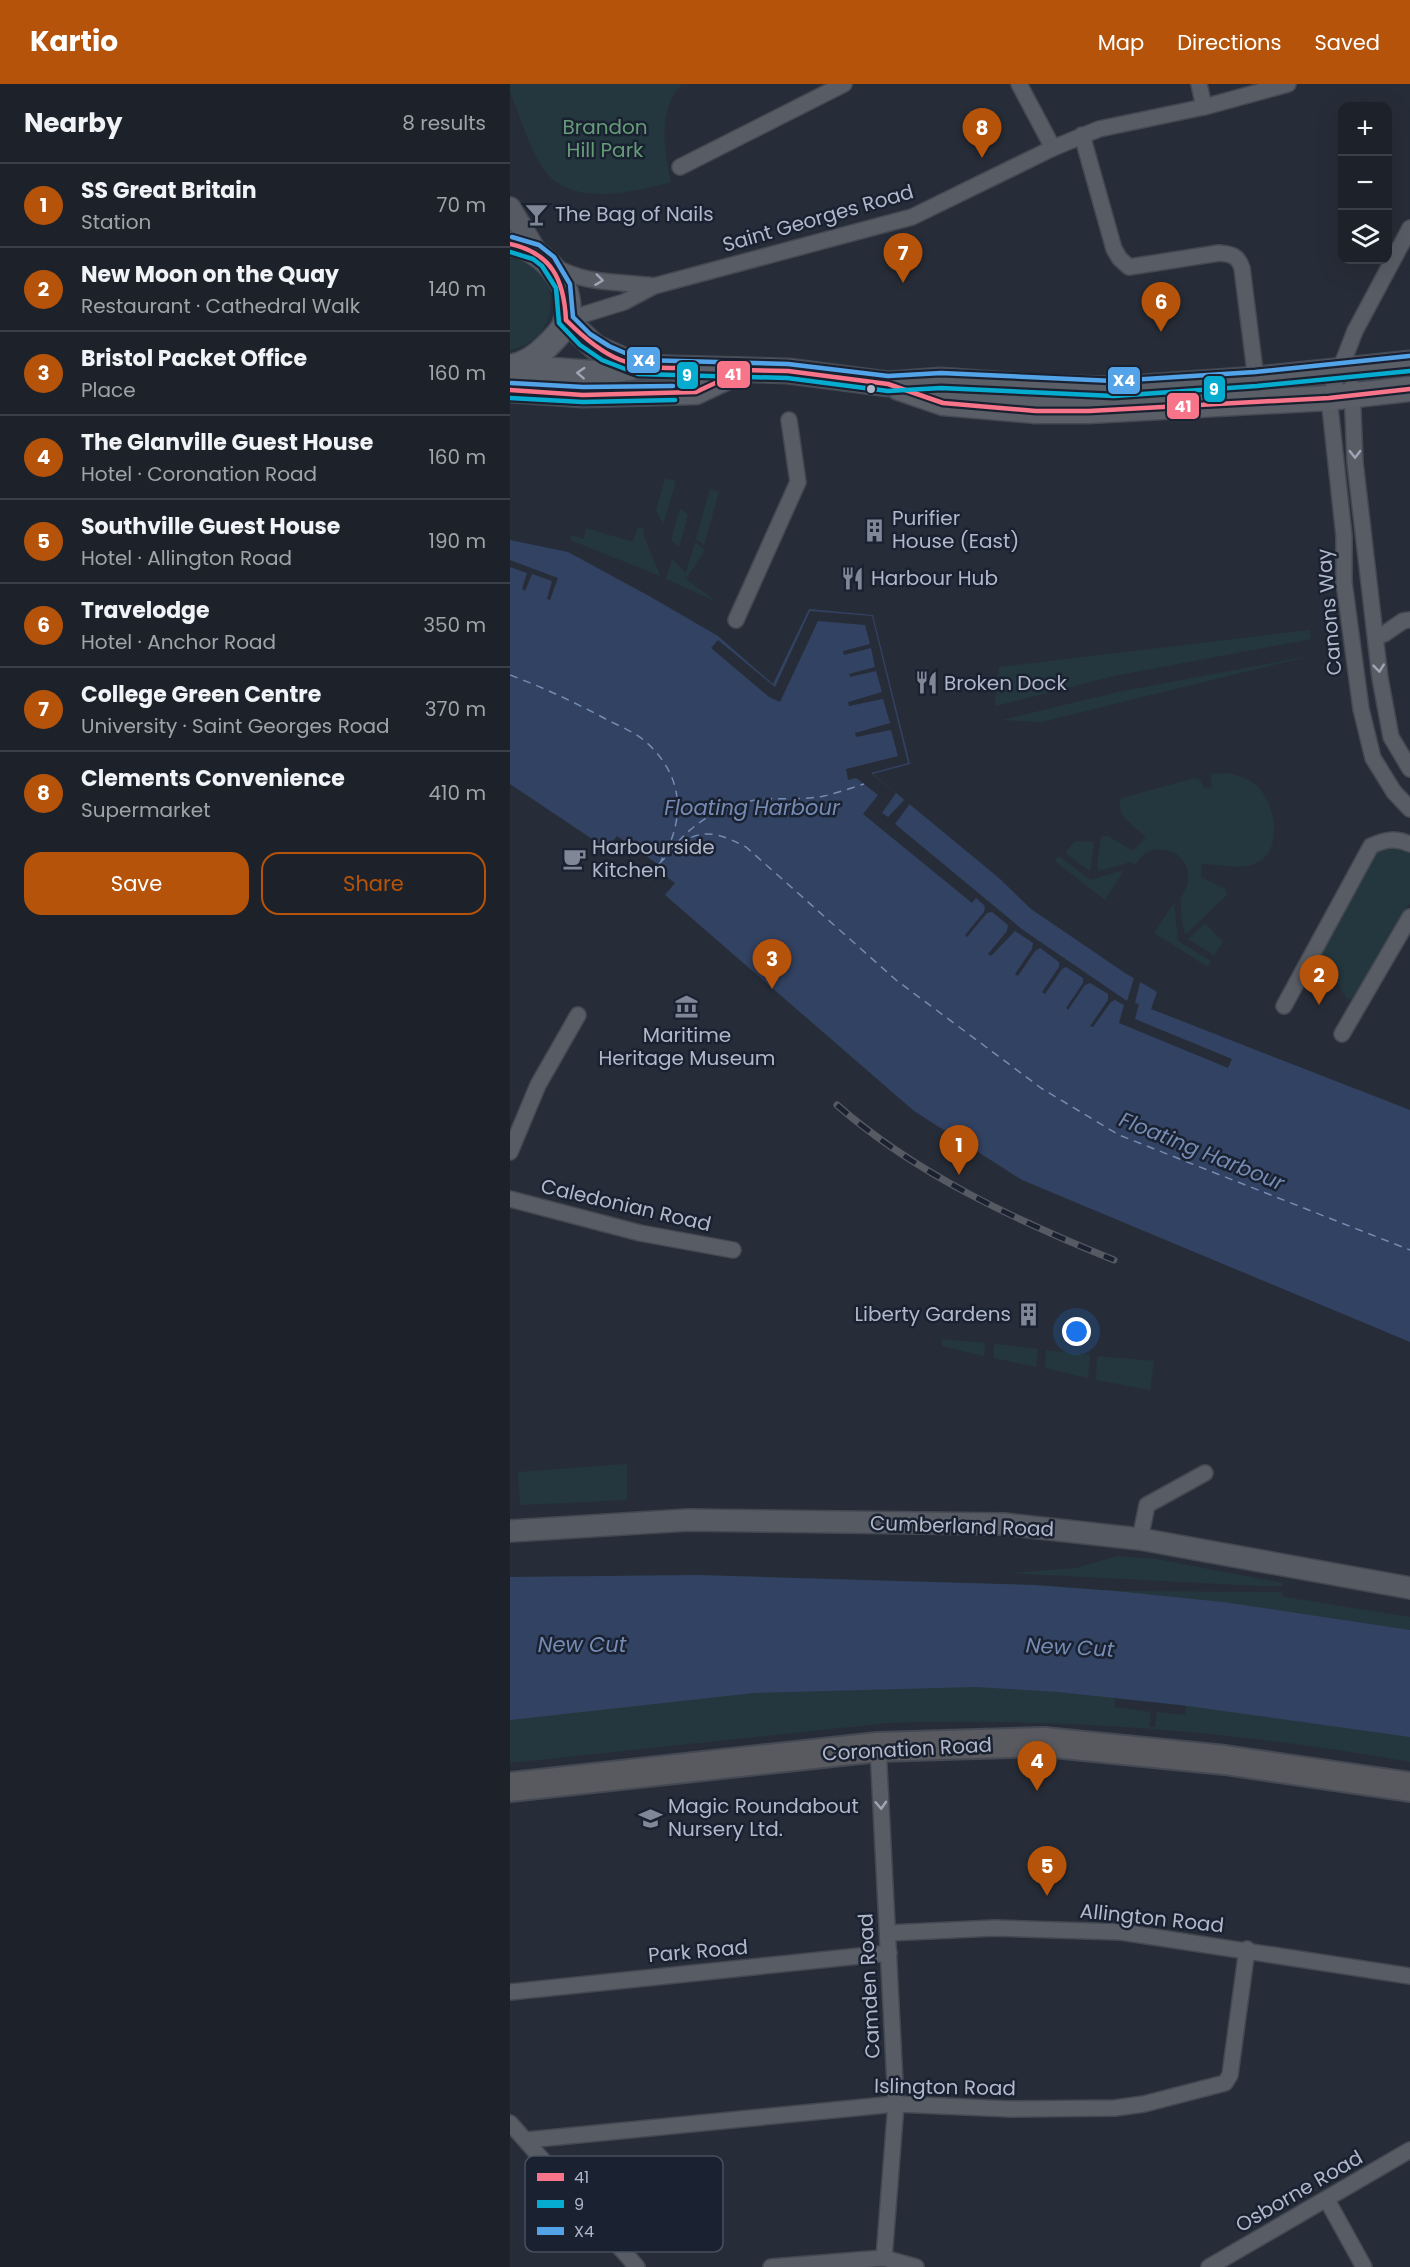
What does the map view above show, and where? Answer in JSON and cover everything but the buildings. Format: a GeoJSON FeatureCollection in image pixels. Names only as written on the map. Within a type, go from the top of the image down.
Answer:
{"type":"FeatureCollection","features":[{"type":"Feature","properties":{"kind":"highway","name":"Coronation Road"},"geometry":{"type":"LineString","coordinates":[[510,1787],[878,1747],[1044,1742],[1225,1760],[1410,1787]]}},
{"type":"Feature","properties":{"kind":"main road"},"geometry":{"type":"LineString","coordinates":[[510,244],[542,257],[563,286],[566,320],[556,338],[511,375]]}},
{"type":"Feature","properties":{"kind":"main road"},"geometry":{"type":"LineString","coordinates":[[566,320],[595,348],[639,367]]}},
{"type":"Feature","properties":{"kind":"main road"},"geometry":{"type":"LineString","coordinates":[[888,384],[941,380],[1037,387],[1114,388],[1256,379],[1346,364],[1410,363]]}},
{"type":"Feature","properties":{"kind":"main road"},"geometry":{"type":"LineString","coordinates":[[511,375],[593,373],[639,367],[822,374],[888,384],[943,403],[1036,411],[1089,411],[1341,397],[1410,389]]}},
{"type":"Feature","properties":{"kind":"main road"},"geometry":{"type":"LineString","coordinates":[[511,375],[583,395],[696,392],[743,370]]}},
{"type":"Feature","properties":{"kind":"street"},"geometry":{"type":"LineString","coordinates":[[680,166],[844,84]]}},
{"type":"Feature","properties":{"kind":"street"},"geometry":{"type":"LineString","coordinates":[[1019,84],[1053,148]]}},
{"type":"Feature","properties":{"kind":"street"},"geometry":{"type":"LineString","coordinates":[[1199,84],[1204,107]]}},
{"type":"Feature","properties":{"kind":"street","name":"Saint Georges Road"},"geometry":{"type":"LineString","coordinates":[[566,320],[624,302],[654,286],[912,217],[1082,135],[1204,107],[1288,84]]}},
{"type":"Feature","properties":{"kind":"street"},"geometry":{"type":"LineString","coordinates":[[1082,135],[1120,259],[1129,267],[1219,254],[1232,254],[1239,259],[1256,379]]}},
{"type":"Feature","properties":{"kind":"street"},"geometry":{"type":"LineString","coordinates":[[510,208],[542,257]]}},
{"type":"Feature","properties":{"kind":"street"},"geometry":{"type":"LineString","coordinates":[[1410,228],[1355,331],[1346,364],[1341,397],[1355,462],[1380,678],[1391,737],[1410,769]]}},
{"type":"Feature","properties":{"kind":"street","name":"Saint Georges Road"},"geometry":{"type":"LineString","coordinates":[[542,257],[569,274],[586,279],[654,286]]}},
{"type":"Feature","properties":{"kind":"street"},"geometry":{"type":"LineString","coordinates":[[1341,397],[1346,364]]}},
{"type":"Feature","properties":{"kind":"street","name":"Canons Way"},"geometry":{"type":"LineString","coordinates":[[1341,397],[1344,582],[1360,710],[1373,758],[1394,792],[1410,809]]}},
{"type":"Feature","properties":{"kind":"street"},"geometry":{"type":"LineString","coordinates":[[736,620],[798,482],[789,420]]}},
{"type":"Feature","properties":{"kind":"street"},"geometry":{"type":"LineString","coordinates":[[1384,634],[1402,621],[1410,620]]}},
{"type":"Feature","properties":{"kind":"street"},"geometry":{"type":"LineString","coordinates":[[1284,1005],[1371,846],[1384,839],[1398,839],[1410,844]]}},
{"type":"Feature","properties":{"kind":"street"},"geometry":{"type":"LineString","coordinates":[[1342,1034],[1410,917]]}},
{"type":"Feature","properties":{"kind":"street"},"geometry":{"type":"LineString","coordinates":[[510,1152],[538,1085],[578,1015]]}},
{"type":"Feature","properties":{"kind":"street","name":"Caledonian Road"},"geometry":{"type":"LineString","coordinates":[[510,1199],[640,1233],[733,1250]]}},
{"type":"Feature","properties":{"kind":"street"},"geometry":{"type":"LineString","coordinates":[[1149,1534],[1148,1505],[1205,1473]]}},
{"type":"Feature","properties":{"kind":"street","name":"Cumberland Road"},"geometry":{"type":"LineString","coordinates":[[510,1531],[597,1524],[699,1520],[1004,1524],[1096,1534],[1149,1534],[1410,1588]]}},
{"type":"Feature","properties":{"kind":"street","name":"Camden Road"},"geometry":{"type":"LineString","coordinates":[[878,1747],[896,2104],[884,2258]]}},
{"type":"Feature","properties":{"kind":"street","name":"Allington Road"},"geometry":{"type":"LineString","coordinates":[[888,1933],[995,1928],[1121,1932],[1247,1949],[1410,1976]]}},
{"type":"Feature","properties":{"kind":"street","name":"Islington Road"},"geometry":{"type":"LineString","coordinates":[[526,2140],[896,2104],[1011,2109],[1115,2108],[1144,2104],[1225,2083],[1230,2075],[1247,1949]]}},
{"type":"Feature","properties":{"kind":"street","name":"Park Road"},"geometry":{"type":"LineString","coordinates":[[510,1992],[889,1953]]}},
{"type":"Feature","properties":{"kind":"street"},"geometry":{"type":"LineString","coordinates":[[510,2123],[540,2156]]}},
{"type":"Feature","properties":{"kind":"street","name":"Osborne Road"},"geometry":{"type":"LineString","coordinates":[[1209,2267],[1410,2150]]}},
{"type":"Feature","properties":{"kind":"street"},"geometry":{"type":"LineString","coordinates":[[1327,2200],[1364,2267]]}},
{"type":"Feature","properties":{"kind":"street"},"geometry":{"type":"LineString","coordinates":[[624,2252],[637,2267]]}},
{"type":"Feature","properties":{"kind":"street"},"geometry":{"type":"LineString","coordinates":[[771,2267],[884,2258],[916,2267]]}},
{"type":"Feature","properties":{"kind":"green space","name":"Brandon Hill Park"},"geometry":{"type":"Polygon","coordinates":[[[510,84],[682,84],[674,94],[666,118],[666,157],[671,182],[640,190],[605,194],[572,190],[558,183],[546,172],[535,154],[510,92],[510,84]]]}},
{"type":"Feature","properties":{"kind":"green space"},"geometry":{"type":"Polygon","coordinates":[[[510,259],[528,264],[541,274],[548,287],[551,303],[548,318],[541,332],[528,343],[510,350],[510,259]]]}},
{"type":"Feature","properties":{"kind":"green space"},"geometry":{"type":"Polygon","coordinates":[[[665,478],[676,481],[663,525],[656,510],[665,478]]]}},
{"type":"Feature","properties":{"kind":"green space"},"geometry":{"type":"Polygon","coordinates":[[[710,489],[719,492],[704,545],[696,539],[710,489]]]}},
{"type":"Feature","properties":{"kind":"green space"},"geometry":{"type":"Polygon","coordinates":[[[680,508],[688,515],[679,547],[671,540],[680,508]]]}},
{"type":"Feature","properties":{"kind":"green space"},"geometry":{"type":"Polygon","coordinates":[[[638,527],[644,528],[643,534],[660,576],[570,540],[572,535],[584,539],[586,528],[633,542],[638,527]]]}},
{"type":"Feature","properties":{"kind":"green space"},"geometry":{"type":"Polygon","coordinates":[[[695,542],[705,550],[686,579],[717,602],[666,579],[672,559],[686,573],[695,542]]]}},
{"type":"Feature","properties":{"kind":"green space"},"geometry":{"type":"Polygon","coordinates":[[[1310,630],[1311,639],[1114,676],[995,706],[999,667],[1310,630]]]}},
{"type":"Feature","properties":{"kind":"green space"},"geometry":{"type":"Polygon","coordinates":[[[1314,655],[1041,722],[1002,720],[1118,692],[1314,655]]]}},
{"type":"Feature","properties":{"kind":"green space"},"geometry":{"type":"Polygon","coordinates":[[[1228,773],[1251,782],[1264,795],[1273,816],[1273,840],[1264,858],[1254,864],[1235,867],[1202,864],[1201,877],[1225,889],[1227,895],[1186,934],[1182,922],[1181,898],[1188,883],[1188,873],[1179,856],[1166,850],[1152,850],[1144,854],[1135,865],[1131,862],[1099,871],[1097,866],[1101,837],[1108,836],[1133,851],[1146,837],[1123,814],[1120,809],[1122,798],[1195,778],[1200,780],[1205,789],[1212,787],[1211,774],[1228,773]]]}},
{"type":"Feature","properties":{"kind":"green space"},"geometry":{"type":"Polygon","coordinates":[[[1075,841],[1094,842],[1090,871],[1065,853],[1075,841]]]}},
{"type":"Feature","properties":{"kind":"green space"},"geometry":{"type":"Polygon","coordinates":[[[1386,846],[1410,851],[1410,903],[1358,993],[1353,998],[1347,999],[1336,980],[1326,977],[1311,978],[1309,970],[1376,851],[1386,846]]]}},
{"type":"Feature","properties":{"kind":"green space"},"geometry":{"type":"Polygon","coordinates":[[[1059,856],[1090,880],[1124,870],[1105,900],[1055,861],[1059,856]]]}},
{"type":"Feature","properties":{"kind":"green space"},"geometry":{"type":"Polygon","coordinates":[[[1174,903],[1178,941],[1211,961],[1208,967],[1154,933],[1174,903]]]}},
{"type":"Feature","properties":{"kind":"green space"},"geometry":{"type":"Polygon","coordinates":[[[1205,923],[1223,942],[1214,955],[1188,939],[1205,923]]]}},
{"type":"Feature","properties":{"kind":"green space"},"geometry":{"type":"Polygon","coordinates":[[[942,1339],[985,1343],[984,1356],[942,1346],[942,1339]]]}},
{"type":"Feature","properties":{"kind":"green space"},"geometry":{"type":"Polygon","coordinates":[[[994,1344],[1038,1349],[1036,1367],[994,1358],[994,1344]]]}},
{"type":"Feature","properties":{"kind":"green space"},"geometry":{"type":"Polygon","coordinates":[[[1046,1350],[1090,1355],[1088,1378],[1045,1368],[1046,1350]]]}},
{"type":"Feature","properties":{"kind":"green space"},"geometry":{"type":"Polygon","coordinates":[[[1097,1356],[1154,1361],[1150,1390],[1096,1380],[1097,1356]]]}},
{"type":"Feature","properties":{"kind":"green space"},"geometry":{"type":"Polygon","coordinates":[[[627,1464],[627,1500],[520,1505],[518,1472],[627,1464]]]}},
{"type":"Feature","properties":{"kind":"green space"},"geometry":{"type":"Polygon","coordinates":[[[1118,1556],[1156,1559],[1283,1583],[1282,1586],[1262,1586],[1008,1573],[1076,1568],[1118,1556]]]}},
{"type":"Feature","properties":{"kind":"green space"},"geometry":{"type":"Polygon","coordinates":[[[698,1575],[1034,1585],[1115,1591],[1281,1592],[1284,1597],[1410,1617],[1410,1652],[510,1577],[698,1575]]]}},
{"type":"Feature","properties":{"kind":"green space"},"geometry":{"type":"Polygon","coordinates":[[[897,1679],[1410,1719],[1410,1762],[1215,1734],[1019,1722],[953,1722],[888,1723],[510,1763],[510,1685],[897,1679]],[[1115,1698],[1115,1707],[1151,1712],[1149,1727],[1155,1727],[1157,1712],[1185,1715],[1186,1706],[1115,1698]]]}},
{"type":"Feature","properties":{"kind":"water","name":"Floating Harbour"},"geometry":{"type":"Polygon","coordinates":[[[510,540],[568,552],[649,596],[718,636],[773,684],[809,609],[873,615],[910,764],[873,774],[999,878],[1031,909],[1157,992],[1151,1009],[1410,1110],[1410,1342],[1022,1180],[914,1111],[665,895],[607,849],[510,784],[510,540]]]}},
{"type":"Feature","properties":{"kind":"water","name":"New Cut"},"geometry":{"type":"Polygon","coordinates":[[[698,1575],[1034,1585],[1115,1591],[1223,1602],[1410,1630],[1410,1737],[1180,1705],[1058,1692],[976,1687],[754,1693],[510,1720],[510,1577],[698,1575]]]}},
{"type":"Feature","properties":{"kind":"pier"},"geometry":{"type":"Polygon","coordinates":[[[510,560],[558,578],[550,600],[547,599],[552,581],[532,574],[525,591],[522,589],[527,573],[510,567],[510,560]]]}},
{"type":"Feature","properties":{"kind":"pier"},"geometry":{"type":"Polygon","coordinates":[[[810,611],[872,616],[908,763],[871,773],[896,793],[882,813],[888,817],[907,797],[912,801],[895,824],[1023,930],[1127,1001],[1135,975],[1141,979],[1135,1003],[1139,1004],[1135,1019],[1232,1059],[1228,1068],[1119,1023],[1124,1005],[1115,1000],[1111,1002],[1093,1027],[1090,1026],[1108,1000],[1108,994],[1090,983],[1085,985],[1068,1010],[1066,1008],[1083,983],[1083,978],[1066,967],[1062,969],[1045,994],[1042,992],[1059,967],[1059,962],[1040,948],[1035,951],[1018,976],[1015,974],[1032,949],[1033,943],[1015,931],[991,956],[988,954],[1007,931],[1008,925],[992,912],[987,913],[967,937],[965,935],[984,912],[985,906],[976,898],[972,903],[863,814],[878,795],[856,778],[848,780],[846,769],[898,756],[891,730],[856,737],[855,733],[890,723],[883,699],[849,706],[848,702],[882,692],[876,671],[850,677],[849,674],[875,667],[871,648],[844,655],[843,651],[870,644],[865,625],[818,621],[780,702],[769,697],[711,648],[718,640],[775,687],[810,611]]]}},
{"type":"Feature","properties":{"kind":"pier"},"geometry":{"type":"Polygon","coordinates":[[[617,836],[662,867],[659,871],[675,883],[665,895],[607,849],[617,836]]]}},
{"type":"Feature","properties":{"kind":"ferry route"},"geometry":{"type":"LineString","coordinates":[[510,675],[557,694],[630,731],[659,755],[668,769],[677,798],[675,829],[661,861]]}},
{"type":"Feature","properties":{"kind":"ferry route"},"geometry":{"type":"LineString","coordinates":[[669,852],[690,830],[712,814],[725,808],[768,799],[817,797],[864,784]]}},
{"type":"Feature","properties":{"kind":"ferry route"},"geometry":{"type":"LineString","coordinates":[[659,864],[680,844],[699,835],[719,836],[746,847],[896,980],[1041,1088],[1119,1135],[1410,1250]]}},
{"type":"Feature","properties":{"kind":"railway"},"geometry":{"type":"LineString","coordinates":[[837,1105],[900,1153],[969,1194],[1041,1229],[1114,1260]]}},
{"type":"Feature","properties":{"kind":"transit line","name":"X4"},"geometry":{"type":"LineString","coordinates":[[512,237],[539,245],[554,257],[570,284],[573,317],[590,334],[609,346],[641,360],[788,364],[888,376],[941,373],[1114,381],[1255,372],[1409,356]]}},
{"type":"Feature","properties":{"kind":"transit line","name":"41"},"geometry":{"type":"LineString","coordinates":[[510,244],[536,254],[553,270],[562,293],[566,320]]}},
{"type":"Feature","properties":{"kind":"transit line","name":"9"},"geometry":{"type":"LineString","coordinates":[[510,252],[533,259],[542,266],[556,288],[559,323],[580,345],[602,360],[638,374],[787,378],[888,391],[941,388],[1114,396],[1257,386],[1410,371]]}},
{"type":"Feature","properties":{"kind":"transit line","name":"41"},"geometry":{"type":"LineString","coordinates":[[566,320],[594,345],[620,360],[649,367],[686,368]]}},
{"type":"Feature","properties":{"kind":"transit line","name":"41"},"geometry":{"type":"LineString","coordinates":[[510,390],[583,395],[696,392],[743,370],[788,371],[888,384],[943,403],[1036,411],[1089,411],[1329,398],[1410,389]]}},
{"type":"Feature","properties":{"kind":"transit line","name":"X4"},"geometry":{"type":"LineString","coordinates":[[511,383],[583,387],[673,386]]}},
{"type":"Feature","properties":{"kind":"transit line","name":"9"},"geometry":{"type":"LineString","coordinates":[[510,398],[583,402],[675,400]]}},
{"type":"Feature","properties":{"kind":"place","name":"Clements Convenience"},"geometry":{"type":"Point","coordinates":[982,158]}},
{"type":"Feature","properties":{"kind":"place","name":"The Bag of Nails"},"geometry":{"type":"Point","coordinates":[537,214]}},
{"type":"Feature","properties":{"kind":"place","name":"College Green Centre"},"geometry":{"type":"Point","coordinates":[903,283]}},
{"type":"Feature","properties":{"kind":"place","name":"Travelodge"},"geometry":{"type":"Point","coordinates":[1161,332]}},
{"type":"Feature","properties":{"kind":"place","name":"Purifier House (East)"},"geometry":{"type":"Point","coordinates":[874,530]}},
{"type":"Feature","properties":{"kind":"place","name":"Harbour Hub"},"geometry":{"type":"Point","coordinates":[853,578]}},
{"type":"Feature","properties":{"kind":"place","name":"Broken Dock"},"geometry":{"type":"Point","coordinates":[926,683]}},
{"type":"Feature","properties":{"kind":"place","name":"Harbourside Kitchen"},"geometry":{"type":"Point","coordinates":[574,859]}},
{"type":"Feature","properties":{"kind":"place","name":"Bristol Packet Office"},"geometry":{"type":"Point","coordinates":[772,989]}},
{"type":"Feature","properties":{"kind":"place","name":"New Moon on the Quay"},"geometry":{"type":"Point","coordinates":[1319,1005]}},
{"type":"Feature","properties":{"kind":"place","name":"Maritime Heritage Museum"},"geometry":{"type":"Point","coordinates":[687,1007]}},
{"type":"Feature","properties":{"kind":"place","name":"SS Great Britain"},"geometry":{"type":"Point","coordinates":[959,1175]}},
{"type":"Feature","properties":{"kind":"place","name":"Liberty Gardens"},"geometry":{"type":"Point","coordinates":[1029,1314]}},
{"type":"Feature","properties":{"kind":"place","name":"The Glanville Guest House"},"geometry":{"type":"Point","coordinates":[1037,1791]}},
{"type":"Feature","properties":{"kind":"place","name":"Magic Roundabout Nursery Ltd."},"geometry":{"type":"Point","coordinates":[650,1818]}},
{"type":"Feature","properties":{"kind":"place","name":"Southville Guest House"},"geometry":{"type":"Point","coordinates":[1047,1896]}}]}
